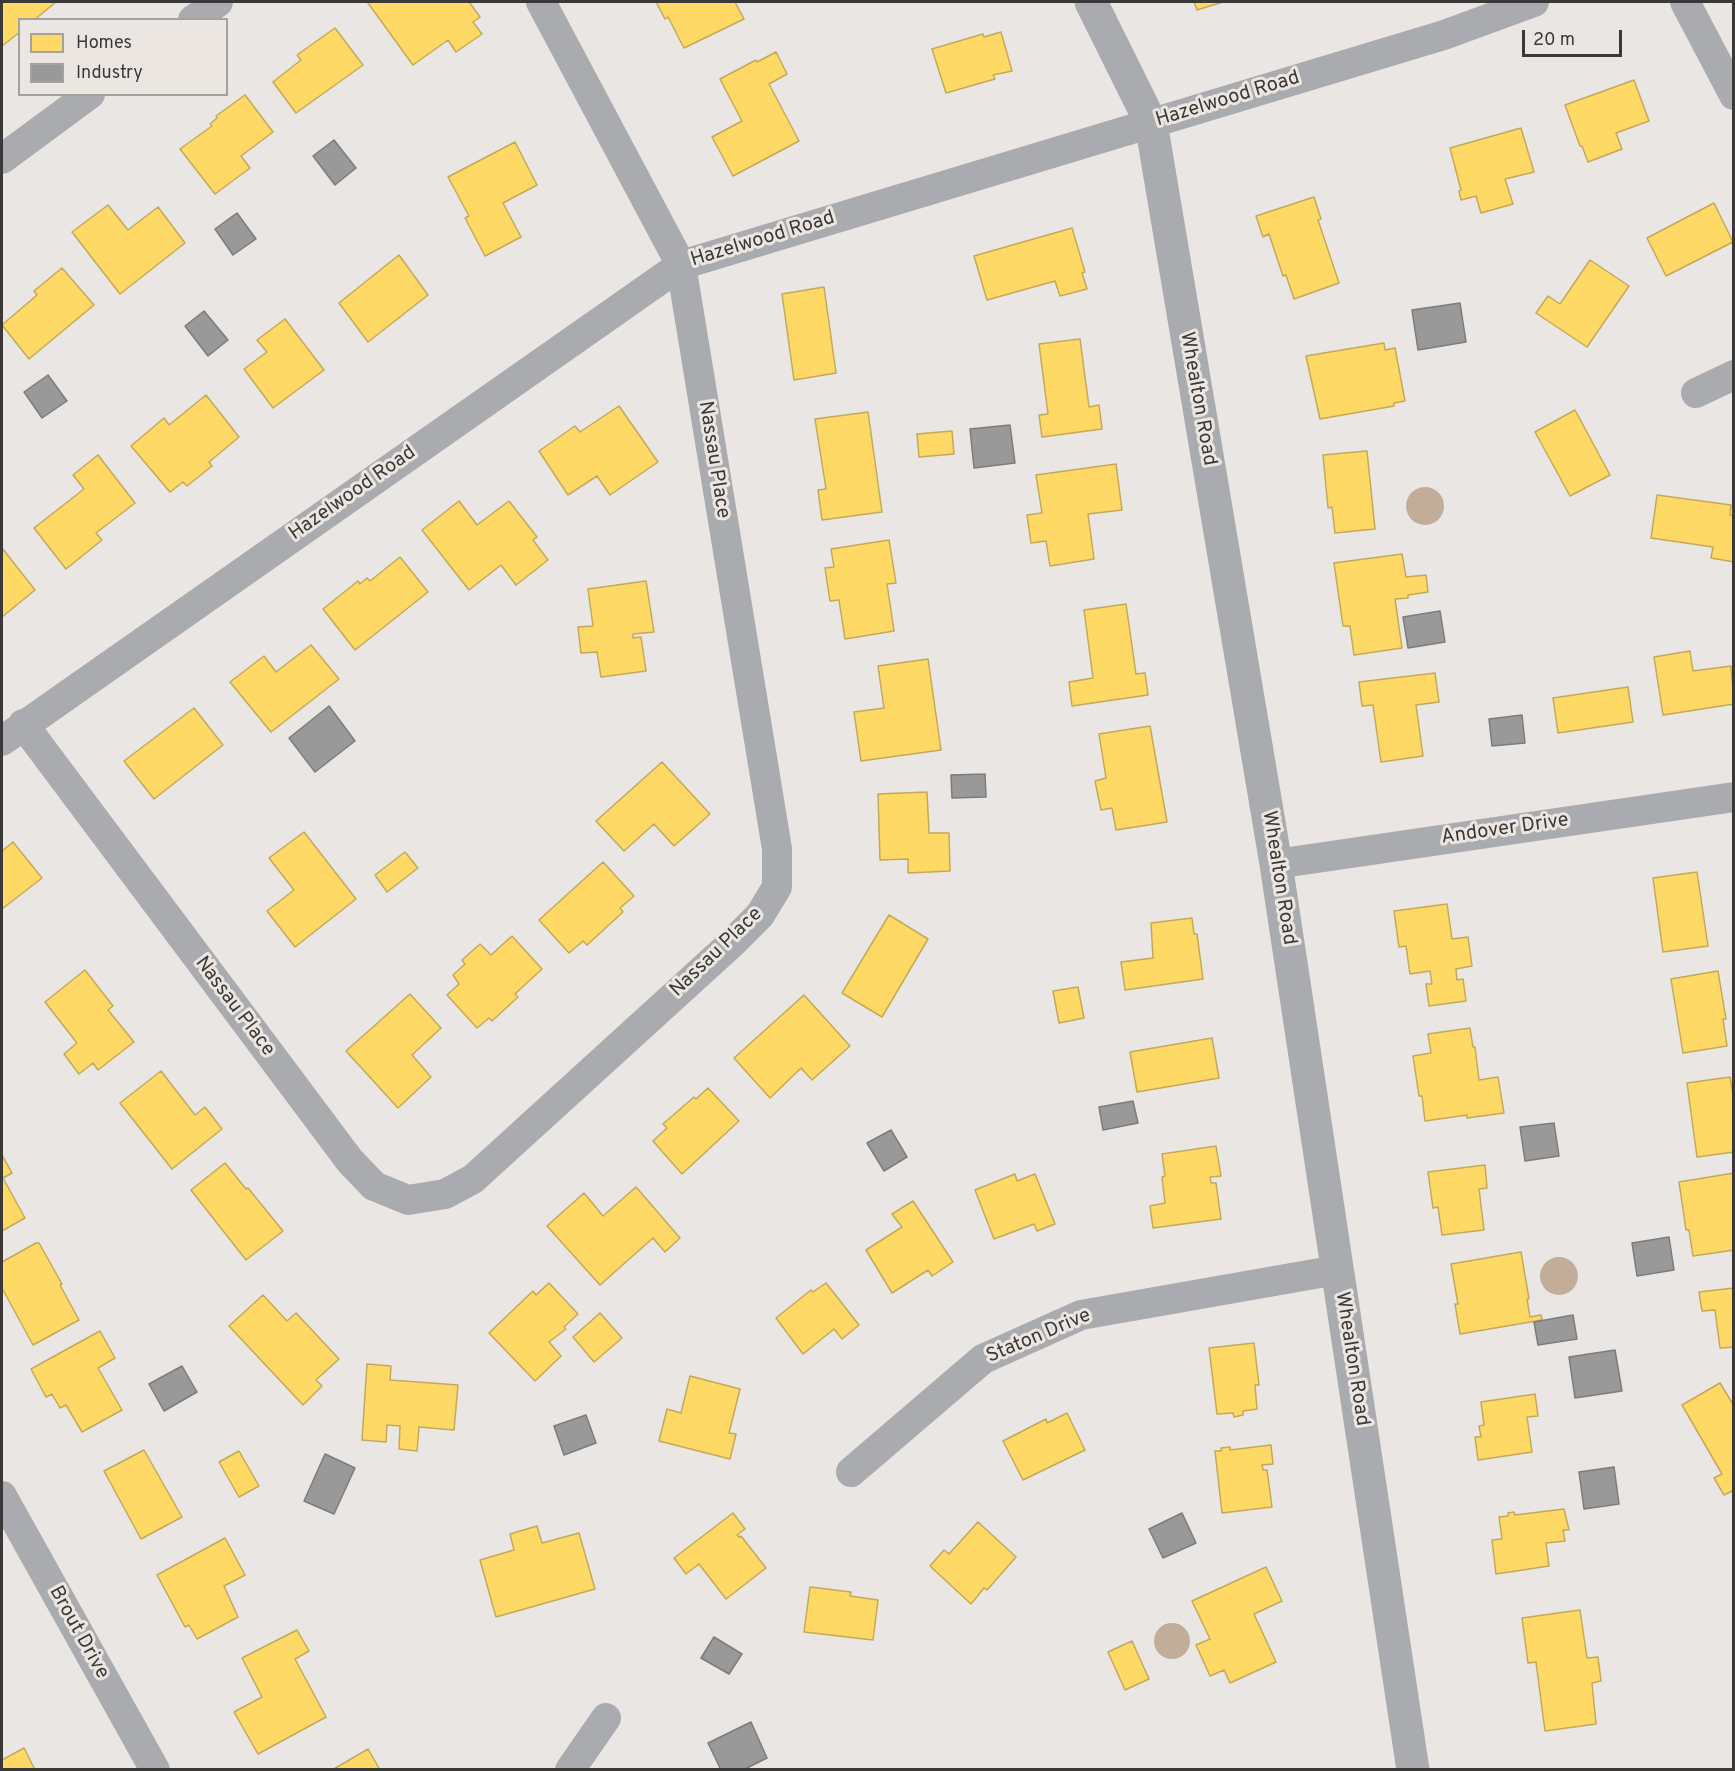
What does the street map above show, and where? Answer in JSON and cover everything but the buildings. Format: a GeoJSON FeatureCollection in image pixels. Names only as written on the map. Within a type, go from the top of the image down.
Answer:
{"type":"FeatureCollection","features":[{"type":"Feature","properties":{"kind":"street"},"geometry":{"type":"LineString","coordinates":[[196,18],[218,2]]}},
{"type":"Feature","properties":{"kind":"street","name":"Nassau Place"},"geometry":{"type":"LineString","coordinates":[[12,733],[350,1161],[374,1186],[408,1200],[445,1194],[473,1179],[760,915],[777,887],[777,849],[681,265],[541,2]]}},
{"type":"Feature","properties":{"kind":"street","name":"Whealton Road"},"geometry":{"type":"LineString","coordinates":[[1091,2],[1150,123],[1276,864],[1413,1770]]}},
{"type":"Feature","properties":{"kind":"street","name":"Hazelwood Road"},"geometry":{"type":"LineString","coordinates":[[12,733],[681,265],[1444,35],[1534,2]]}},
{"type":"Feature","properties":{"kind":"street"},"geometry":{"type":"LineString","coordinates":[[1685,2],[1734,95]]}},
{"type":"Feature","properties":{"kind":"street"},"geometry":{"type":"LineString","coordinates":[[2,159],[87,96]]}},
{"type":"Feature","properties":{"kind":"street"},"geometry":{"type":"LineString","coordinates":[[1696,393],[1734,375]]}},
{"type":"Feature","properties":{"kind":"street","name":"Andover Drive"},"geometry":{"type":"LineString","coordinates":[[1276,864],[1734,796]]}},
{"type":"Feature","properties":{"kind":"street","name":"Staton Drive"},"geometry":{"type":"LineString","coordinates":[[851,1473],[983,1359],[1081,1315],[1337,1269]]}},
{"type":"Feature","properties":{"kind":"street","name":"Brout Drive"},"geometry":{"type":"LineString","coordinates":[[2,1496],[155,1770]]}},
{"type":"Feature","properties":{"kind":"street"},"geometry":{"type":"LineString","coordinates":[[570,1770],[606,1718]]}},
{"type":"Feature","properties":{"kind":"shaded area"},"geometry":{"type":"Polygon","coordinates":[[[1425,487],[1438,493],[1444,506],[1438,519],[1425,525],[1412,519],[1406,506],[1412,493],[1425,487]]]}},
{"type":"Feature","properties":{"kind":"shaded area"},"geometry":{"type":"Polygon","coordinates":[[[1559,1257],[1572,1263],[1578,1276],[1572,1289],[1559,1295],[1546,1289],[1540,1276],[1546,1263],[1559,1257]]]}},
{"type":"Feature","properties":{"kind":"shaded area"},"geometry":{"type":"Polygon","coordinates":[[[1172,1623],[1185,1628],[1190,1641],[1185,1654],[1172,1659],[1159,1654],[1154,1641],[1159,1628],[1172,1623]]]}}]}
